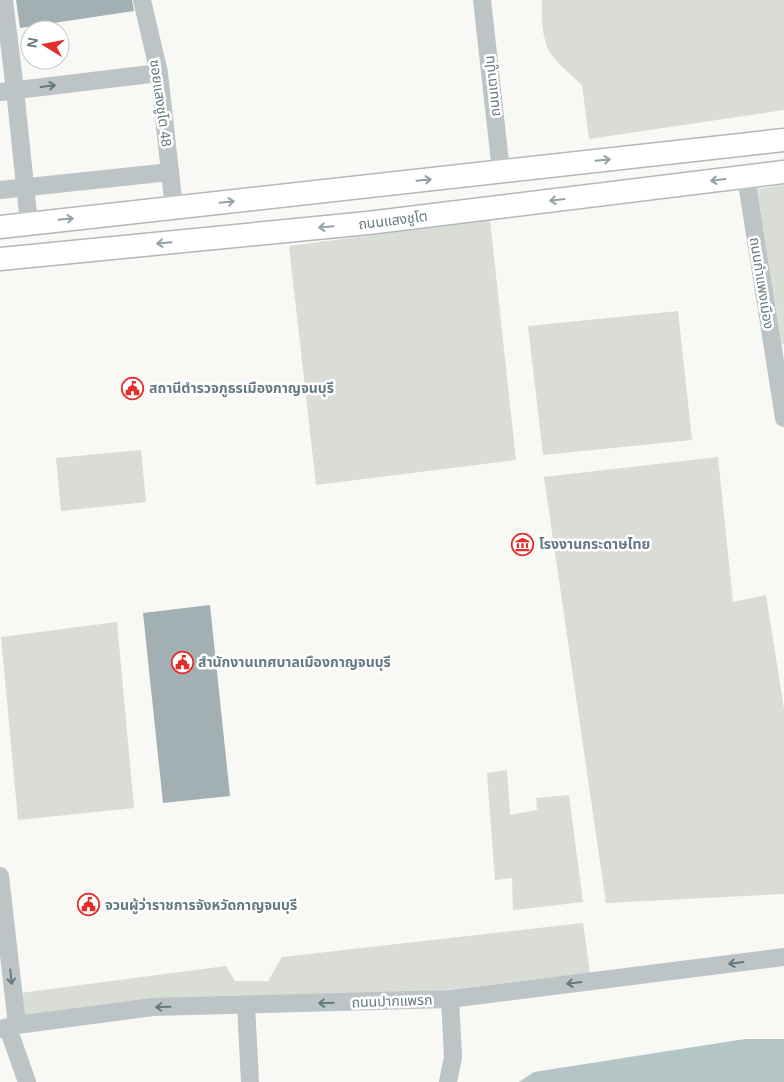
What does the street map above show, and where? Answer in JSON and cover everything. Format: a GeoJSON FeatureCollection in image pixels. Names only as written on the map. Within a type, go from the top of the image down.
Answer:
{"type":"FeatureCollection","features":[{"type":"Feature","properties":{"kind":"main road"},"geometry":{"type":"LineString","coordinates":[[0,227],[784,140]]}},
{"type":"Feature","properties":{"kind":"main road","name":"ถนนแสงชูโต"},"geometry":{"type":"LineString","coordinates":[[0,259],[395,220],[784,172]]}},
{"type":"Feature","properties":{"kind":"main road"},"geometry":{"type":"LineString","coordinates":[[391,184],[395,220]]}},
{"type":"Feature","properties":{"kind":"main road"},"geometry":{"type":"LineString","coordinates":[[183,207],[196,240]]}},
{"type":"Feature","properties":{"kind":"street"},"geometry":{"type":"LineString","coordinates":[[4,0],[8,91],[25,187],[29,223]]}},
{"type":"Feature","properties":{"kind":"street","name":"ซอยแสงชูโต 48"},"geometry":{"type":"LineString","coordinates":[[142,0],[159,73],[170,172],[183,207]]}},
{"type":"Feature","properties":{"kind":"street","name":"ถนนเตาปูน"},"geometry":{"type":"LineString","coordinates":[[483,2],[502,171]]}},
{"type":"Feature","properties":{"kind":"street"},"geometry":{"type":"LineString","coordinates":[[8,91],[159,73]]}},
{"type":"Feature","properties":{"kind":"street"},"geometry":{"type":"LineString","coordinates":[[0,190],[170,172]]}},
{"type":"Feature","properties":{"kind":"street","name":"ถนนกำแพงเมือง"},"geometry":{"type":"LineString","coordinates":[[746,177],[784,418]]}},
{"type":"Feature","properties":{"kind":"street"},"geometry":{"type":"LineString","coordinates":[[0,876],[8,1027],[27,1082]]}},
{"type":"Feature","properties":{"kind":"street","name":"ถนนปากแพรก"},"geometry":{"type":"LineString","coordinates":[[8,1027],[153,1007],[450,1000],[784,957]]}},
{"type":"Feature","properties":{"kind":"street"},"geometry":{"type":"LineString","coordinates":[[448,1082],[453,1057],[450,1000]]}},
{"type":"Feature","properties":{"kind":"street"},"geometry":{"type":"LineString","coordinates":[[246,1005],[250,1082]]}},
{"type":"Feature","properties":{"kind":"shaded area"},"geometry":{"type":"Polygon","coordinates":[[[542,0],[784,0],[784,110],[589,139],[582,85],[549,51],[543,33],[542,0]]]}},
{"type":"Feature","properties":{"kind":"shaded area"},"geometry":{"type":"Polygon","coordinates":[[[784,185],[784,344],[782,345],[757,189],[784,185]]]}},
{"type":"Feature","properties":{"kind":"shaded area"},"geometry":{"type":"Polygon","coordinates":[[[490,220],[516,460],[316,485],[289,246],[490,220]]]}},
{"type":"Feature","properties":{"kind":"shaded area"},"geometry":{"type":"Polygon","coordinates":[[[678,311],[692,440],[543,455],[528,326],[678,311]]]}},
{"type":"Feature","properties":{"kind":"shaded area"},"geometry":{"type":"Polygon","coordinates":[[[141,450],[146,502],[61,511],[56,458],[141,450]]]}},
{"type":"Feature","properties":{"kind":"shaded area"},"geometry":{"type":"Polygon","coordinates":[[[718,457],[733,602],[766,595],[784,709],[784,894],[606,903],[544,477],[718,457]]]}},
{"type":"Feature","properties":{"kind":"shaded area"},"geometry":{"type":"Polygon","coordinates":[[[117,622],[134,808],[18,820],[1,637],[117,622]]]}},
{"type":"Feature","properties":{"kind":"shaded area"},"geometry":{"type":"Polygon","coordinates":[[[507,770],[510,815],[537,810],[536,798],[569,795],[583,902],[513,910],[512,878],[495,880],[487,773],[507,770]]]}},
{"type":"Feature","properties":{"kind":"shaded area"},"geometry":{"type":"Polygon","coordinates":[[[583,923],[590,973],[446,990],[322,996],[24,1018],[20,993],[226,966],[235,981],[268,981],[282,957],[583,923]]]}},
{"type":"Feature","properties":{"kind":"shaded area"},"geometry":{"type":"Polygon","coordinates":[[[745,1039],[784,1039],[784,1082],[519,1082],[534,1072],[745,1039]]]}},
{"type":"Feature","properties":{"kind":"building"},"geometry":{"type":"Polygon","coordinates":[[[16,0],[132,0],[134,11],[70,21],[20,20],[20,28],[16,0]]]}},
{"type":"Feature","properties":{"kind":"building","name":"สำนักงานเทศบาลเมืองกาญจนบุรี"},"geometry":{"type":"Polygon","coordinates":[[[210,605],[230,796],[163,803],[143,613],[210,605]]]}},
{"type":"Feature","properties":{"kind":"place","name":"สถานีตำรวจภูธรเมืองกาญจนบุรี"},"geometry":{"type":"Point","coordinates":[133,388]}},
{"type":"Feature","properties":{"kind":"place","name":"โรงงานกระดาษไทย"},"geometry":{"type":"Point","coordinates":[523,544]}},
{"type":"Feature","properties":{"kind":"place","name":"สำนักงานเทศบาลเมืองกาญจนบุรี"},"geometry":{"type":"Point","coordinates":[182,662]}},
{"type":"Feature","properties":{"kind":"place","name":"จวนผู้ว่าราชการจังหวัดกาญจนบุรี"},"geometry":{"type":"Point","coordinates":[89,905]}}]}
